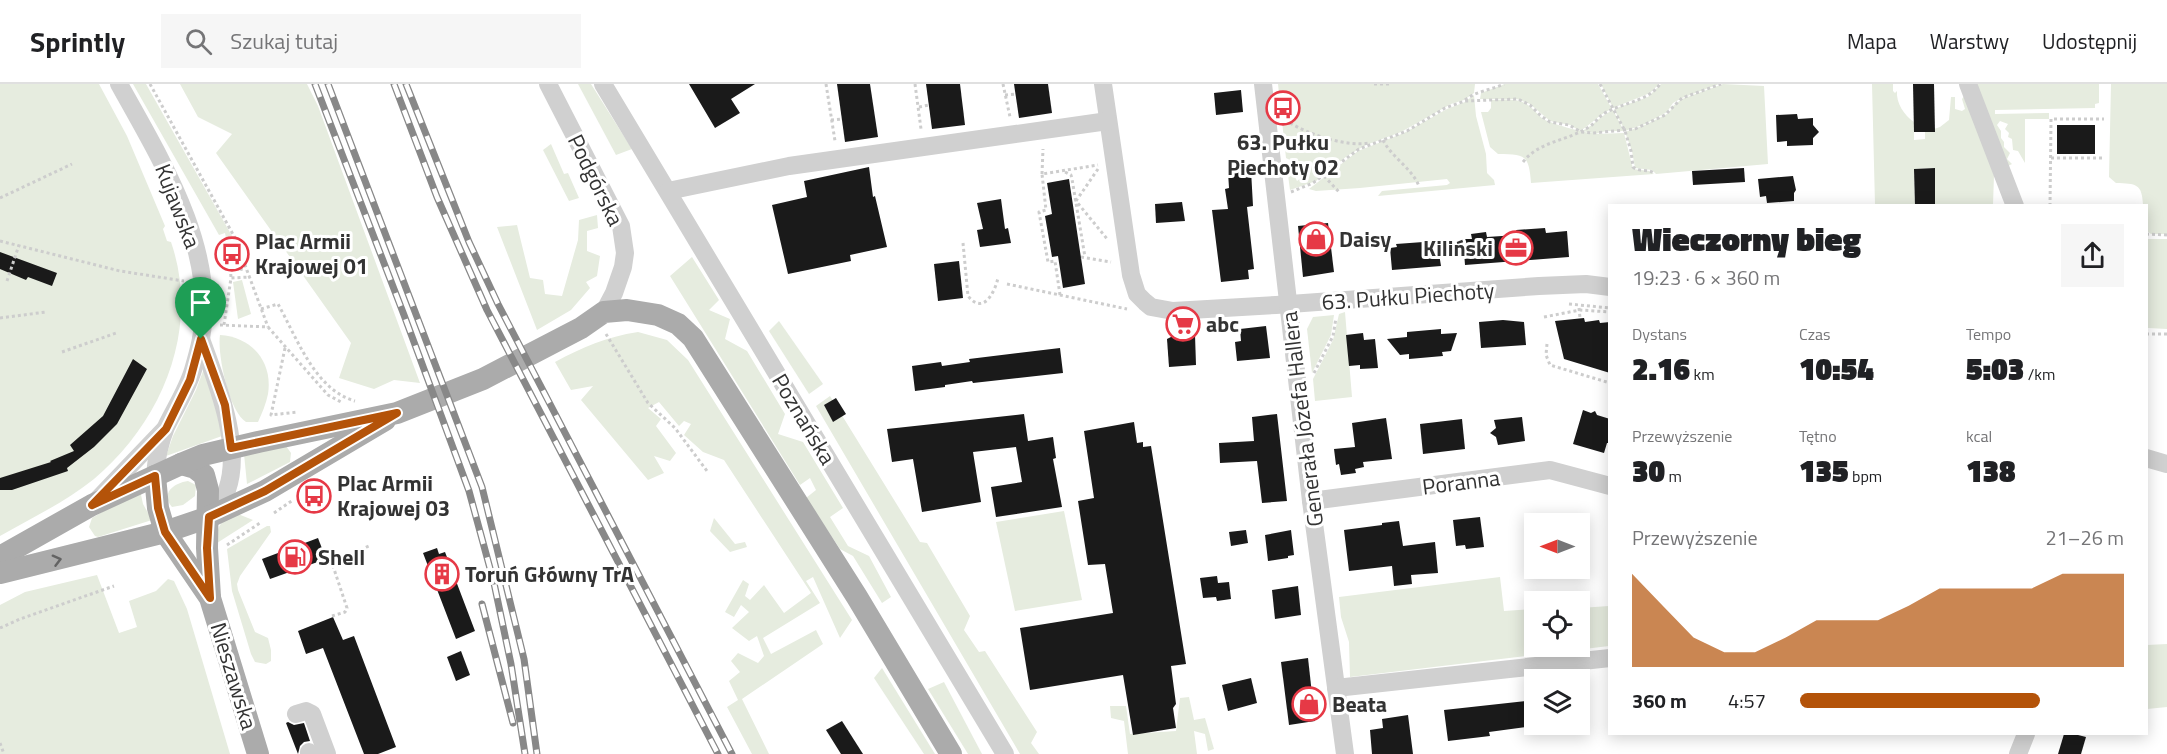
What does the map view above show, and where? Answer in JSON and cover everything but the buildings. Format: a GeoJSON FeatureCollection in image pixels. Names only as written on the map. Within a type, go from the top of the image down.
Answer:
{"type":"FeatureCollection","features":[{"type":"Feature","properties":{"kind":"main road"},"geometry":{"type":"LineString","coordinates":[[0,557],[92,505],[181,464],[231,448],[397,413],[483,380],[580,328],[605,322],[627,310],[658,315],[678,324],[693,338],[857,597],[951,754]]}},
{"type":"Feature","properties":{"kind":"main road"},"geometry":{"type":"LineString","coordinates":[[0,573],[165,532],[209,517],[265,491],[397,413]]}},
{"type":"Feature","properties":{"kind":"main road"},"geometry":{"type":"LineString","coordinates":[[181,464],[195,468],[204,475],[208,490],[209,517]]}},
{"type":"Feature","properties":{"kind":"main road"},"geometry":{"type":"LineString","coordinates":[[155,476],[158,508],[165,532]]}},
{"type":"Feature","properties":{"kind":"main road","name":"Nieszawska"},"geometry":{"type":"LineString","coordinates":[[209,517],[207,548],[210,598],[258,754]]}},
{"type":"Feature","properties":{"kind":"main road","name":"Nieszawska"},"geometry":{"type":"LineString","coordinates":[[165,532],[210,598]]}},
{"type":"Feature","properties":{"kind":"street","name":"Kujawska"},"geometry":{"type":"LineString","coordinates":[[119,84],[162,160],[190,227],[201,273],[203,306],[201,339],[190,380],[166,429],[155,476]]}},
{"type":"Feature","properties":{"kind":"street","name":"Podgórska"},"geometry":{"type":"LineString","coordinates":[[548,84],[621,226],[625,253],[623,267],[605,322]]}},
{"type":"Feature","properties":{"kind":"street","name":"Poznańska"},"geometry":{"type":"LineString","coordinates":[[603,84],[1005,754]]}},
{"type":"Feature","properties":{"kind":"street","name":"63. Pułku Piechoty"},"geometry":{"type":"LineString","coordinates":[[1102,84],[1134,287],[1140,298],[1151,307],[1161,310],[1289,304],[1539,286],[1586,284],[1608,286]]}},
{"type":"Feature","properties":{"kind":"street","name":"Generała Józefa Hallera"},"geometry":{"type":"LineString","coordinates":[[1263,84],[1311,501],[1344,754]]}},
{"type":"Feature","properties":{"kind":"street"},"geometry":{"type":"LineString","coordinates":[[1968,84],[2014,204]]}},
{"type":"Feature","properties":{"kind":"street"},"geometry":{"type":"LineString","coordinates":[[668,191],[838,158],[1108,121]]}},
{"type":"Feature","properties":{"kind":"street","name":"Kujawska"},"geometry":{"type":"LineString","coordinates":[[201,339],[225,405],[231,448],[232,471],[227,492],[209,517]]}},
{"type":"Feature","properties":{"kind":"street","name":"Kujawska"},"geometry":{"type":"LineString","coordinates":[[92,505],[166,429]]}},
{"type":"Feature","properties":{"kind":"street"},"geometry":{"type":"LineString","coordinates":[[2148,459],[2167,464]]}},
{"type":"Feature","properties":{"kind":"street","name":"Poranna"},"geometry":{"type":"LineString","coordinates":[[1311,501],[1550,470],[1608,485]]}},
{"type":"Feature","properties":{"kind":"street"},"geometry":{"type":"LineString","coordinates":[[1336,688],[1608,658]]}},
{"type":"Feature","properties":{"kind":"street"},"geometry":{"type":"LineString","coordinates":[[296,714],[306,711],[312,714],[315,753]]}},
{"type":"Feature","properties":{"kind":"street"},"geometry":{"type":"LineString","coordinates":[[2018,754],[2026,735]]}},
{"type":"Feature","properties":{"kind":"path"},"geometry":{"type":"LineString","coordinates":[[150,84],[235,238],[268,327],[328,396],[350,405],[339,407]]}},
{"type":"Feature","properties":{"kind":"path"},"geometry":{"type":"LineString","coordinates":[[826,84],[838,158]]}},
{"type":"Feature","properties":{"kind":"path"},"geometry":{"type":"LineString","coordinates":[[915,84],[924,146]]}},
{"type":"Feature","properties":{"kind":"path"},"geometry":{"type":"LineString","coordinates":[[1003,84],[1014,134]]}},
{"type":"Feature","properties":{"kind":"path"},"geometry":{"type":"LineString","coordinates":[[1374,84],[1389,84]]}},
{"type":"Feature","properties":{"kind":"path"},"geometry":{"type":"LineString","coordinates":[[1465,101],[1474,94],[1486,92],[1504,84]]}},
{"type":"Feature","properties":{"kind":"path"},"geometry":{"type":"LineString","coordinates":[[1600,84],[1625,131],[1633,167],[1639,171],[1652,171],[1655,174]]}},
{"type":"Feature","properties":{"kind":"path"},"geometry":{"type":"LineString","coordinates":[[1523,162],[1546,145],[1591,126],[1600,115],[1647,96],[1660,84]]}},
{"type":"Feature","properties":{"kind":"path"},"geometry":{"type":"LineString","coordinates":[[1279,115],[1298,127],[1334,141],[1361,144],[1383,140],[1407,131],[1445,108],[1465,101],[1518,99],[1530,105],[1550,122],[1569,125],[1580,132],[1593,134],[1625,131],[1644,125],[1665,115],[1682,98],[1721,84]]}},
{"type":"Feature","properties":{"kind":"path"},"geometry":{"type":"LineString","coordinates":[[1005,95],[1016,94]]}},
{"type":"Feature","properties":{"kind":"path"},"geometry":{"type":"LineString","coordinates":[[919,107],[929,105]]}},
{"type":"Feature","properties":{"kind":"path"},"geometry":{"type":"LineString","coordinates":[[831,120],[842,119]]}},
{"type":"Feature","properties":{"kind":"path"},"geometry":{"type":"LineString","coordinates":[[2050,204],[2051,119],[2104,119]]}},
{"type":"Feature","properties":{"kind":"path"},"geometry":{"type":"LineString","coordinates":[[1043,130],[1042,174],[1049,210],[1039,212],[1048,262],[1057,260],[1060,295]]}},
{"type":"Feature","properties":{"kind":"path"},"geometry":{"type":"LineString","coordinates":[[1383,140],[1389,150],[1411,171],[1419,186]]}},
{"type":"Feature","properties":{"kind":"path"},"geometry":{"type":"LineString","coordinates":[[1288,192],[1302,189],[1324,176],[1350,155],[1374,142]]}},
{"type":"Feature","properties":{"kind":"path"},"geometry":{"type":"LineString","coordinates":[[2051,158],[2104,158]]}},
{"type":"Feature","properties":{"kind":"path"},"geometry":{"type":"LineString","coordinates":[[0,198],[72,164]]}},
{"type":"Feature","properties":{"kind":"path"},"geometry":{"type":"LineString","coordinates":[[1042,174],[1100,165],[1074,202]]}},
{"type":"Feature","properties":{"kind":"path"},"geometry":{"type":"LineString","coordinates":[[1060,171],[1067,172],[1071,176],[1083,257],[1130,266]]}},
{"type":"Feature","properties":{"kind":"path"},"geometry":{"type":"LineString","coordinates":[[1324,176],[1340,194]]}},
{"type":"Feature","properties":{"kind":"path"},"geometry":{"type":"LineString","coordinates":[[1074,202],[1110,242]]}},
{"type":"Feature","properties":{"kind":"path"},"geometry":{"type":"LineString","coordinates":[[2148,234],[2167,235]]}},
{"type":"Feature","properties":{"kind":"path"},"geometry":{"type":"LineString","coordinates":[[224,325],[231,278],[230,262],[222,242],[235,238]]}},
{"type":"Feature","properties":{"kind":"path"},"geometry":{"type":"LineString","coordinates":[[0,241],[120,271],[180,281]]}},
{"type":"Feature","properties":{"kind":"path"},"geometry":{"type":"LineString","coordinates":[[963,243],[968,296],[978,303],[987,300],[993,295],[998,278]]}},
{"type":"Feature","properties":{"kind":"path"},"geometry":{"type":"LineString","coordinates":[[7,281],[18,245]]}},
{"type":"Feature","properties":{"kind":"path"},"geometry":{"type":"LineString","coordinates":[[230,262],[236,269],[246,270]]}},
{"type":"Feature","properties":{"kind":"path"},"geometry":{"type":"LineString","coordinates":[[183,272],[186,281]]}},
{"type":"Feature","properties":{"kind":"path"},"geometry":{"type":"LineString","coordinates":[[231,278],[250,277]]}},
{"type":"Feature","properties":{"kind":"path"},"geometry":{"type":"LineString","coordinates":[[1007,284],[1131,310]]}},
{"type":"Feature","properties":{"kind":"path"},"geometry":{"type":"LineString","coordinates":[[261,309],[278,304],[321,379],[330,389],[351,400],[363,402]]}},
{"type":"Feature","properties":{"kind":"path"},"geometry":{"type":"LineString","coordinates":[[1579,305],[1580,318]]}},
{"type":"Feature","properties":{"kind":"path"},"geometry":{"type":"LineString","coordinates":[[1544,317],[1580,310],[1608,312]]}},
{"type":"Feature","properties":{"kind":"path"},"geometry":{"type":"LineString","coordinates":[[0,318],[46,312]]}},
{"type":"Feature","properties":{"kind":"path"},"geometry":{"type":"LineString","coordinates":[[1310,380],[1321,363],[1333,336],[1337,312]]}},
{"type":"Feature","properties":{"kind":"path"},"geometry":{"type":"LineString","coordinates":[[605,322],[648,403],[675,428],[707,471]]}},
{"type":"Feature","properties":{"kind":"path"},"geometry":{"type":"LineString","coordinates":[[216,324],[268,327]]}},
{"type":"Feature","properties":{"kind":"path"},"geometry":{"type":"LineString","coordinates":[[62,352],[116,333]]}},
{"type":"Feature","properties":{"kind":"path"},"geometry":{"type":"LineString","coordinates":[[2148,334],[2167,334]]}},
{"type":"Feature","properties":{"kind":"path"},"geometry":{"type":"LineString","coordinates":[[1548,344],[1546,355],[1550,365],[1608,382]]}},
{"type":"Feature","properties":{"kind":"path"},"geometry":{"type":"LineString","coordinates":[[285,347],[271,415],[305,411]]}},
{"type":"Feature","properties":{"kind":"path"},"geometry":{"type":"LineString","coordinates":[[316,382],[321,379]]}},
{"type":"Feature","properties":{"kind":"path"},"geometry":{"type":"LineString","coordinates":[[222,548],[260,523]]}},
{"type":"Feature","properties":{"kind":"path"},"geometry":{"type":"LineString","coordinates":[[332,616],[345,612],[347,608],[333,566],[335,560],[369,546]]}},
{"type":"Feature","properties":{"kind":"path"},"geometry":{"type":"LineString","coordinates":[[0,628],[114,586]]}},
{"type":"Feature","properties":{"kind":"path"},"geometry":{"type":"LineString","coordinates":[[0,743],[4,754]]}},
{"type":"Feature","properties":{"kind":"shaded area"},"geometry":{"type":"Polygon","coordinates":[[[0,84],[99,84],[127,136],[165,226],[163,229],[167,241],[171,242],[179,275],[181,308],[178,340],[169,372],[156,402],[139,430],[118,456],[94,479],[60,502],[0,536],[0,84]]]}},
{"type":"Feature","properties":{"kind":"shaded area"},"geometry":{"type":"Polygon","coordinates":[[[133,84],[146,84],[232,236],[226,238],[225,233],[219,235],[133,84]]]}},
{"type":"Feature","properties":{"kind":"shaded area"},"geometry":{"type":"Polygon","coordinates":[[[180,84],[307,84],[318,106],[420,383],[394,380],[374,389],[339,378],[351,343],[216,153],[232,134],[198,117],[180,84]]]}},
{"type":"Feature","properties":{"kind":"shaded area"},"geometry":{"type":"Polygon","coordinates":[[[578,84],[591,84],[632,149],[616,155],[578,84]]]}},
{"type":"Feature","properties":{"kind":"shaded area"},"geometry":{"type":"Polygon","coordinates":[[[1278,84],[1475,84],[1474,93],[1464,100],[1451,104],[1401,132],[1366,145],[1347,156],[1316,181],[1290,190],[1288,175],[1295,177],[1297,181],[1301,178],[1298,164],[1286,158],[1278,84]]]}},
{"type":"Feature","properties":{"kind":"shaded area"},"geometry":{"type":"Polygon","coordinates":[[[1505,84],[1598,84],[1612,109],[1580,131],[1570,125],[1550,121],[1530,104],[1517,99],[1480,99],[1481,93],[1505,84]]]}},
{"type":"Feature","properties":{"kind":"shaded area"},"geometry":{"type":"Polygon","coordinates":[[[1601,84],[1659,84],[1650,93],[1613,108],[1601,84]]]}},
{"type":"Feature","properties":{"kind":"shaded area"},"geometry":{"type":"Polygon","coordinates":[[[1661,84],[1719,84],[1682,98],[1673,103],[1667,112],[1645,124],[1625,131],[1614,109],[1648,97],[1661,84]]]}},
{"type":"Feature","properties":{"kind":"shaded area"},"geometry":{"type":"Polygon","coordinates":[[[1723,84],[1764,86],[1768,164],[1656,174],[1652,170],[1635,168],[1625,132],[1669,113],[1673,106],[1682,99],[1723,84]]]}},
{"type":"Feature","properties":{"kind":"shaded area"},"geometry":{"type":"Polygon","coordinates":[[[1872,84],[1893,84],[1893,91],[1895,93],[1897,91],[1901,108],[1914,122],[1914,140],[1925,139],[1925,132],[1940,127],[1949,120],[1951,97],[1955,97],[1955,109],[1962,111],[1965,109],[1962,99],[1965,95],[1994,175],[1993,204],[1935,204],[1934,168],[1914,169],[1915,204],[1875,204],[1872,84]]]}},
{"type":"Feature","properties":{"kind":"shaded area"},"geometry":{"type":"Polygon","coordinates":[[[1976,84],[2099,84],[2099,103],[2095,104],[2095,108],[1995,110],[1995,114],[2049,113],[2049,119],[2025,119],[2025,163],[2018,151],[2013,150],[2012,139],[2008,137],[2009,133],[2005,129],[2008,124],[2000,121],[1997,125],[2001,131],[2004,147],[2010,153],[2007,159],[2012,164],[2008,166],[1976,84]]]}},
{"type":"Feature","properties":{"kind":"shaded area"},"geometry":{"type":"Polygon","coordinates":[[[2111,84],[2167,84],[2167,234],[2151,234],[2148,232],[2148,204],[2143,204],[2141,192],[2137,186],[2116,183],[2109,177],[2111,84]]]}},
{"type":"Feature","properties":{"kind":"shaded area"},"geometry":{"type":"Polygon","coordinates":[[[1474,95],[1476,116],[1486,154],[1487,173],[1494,180],[1495,185],[1378,196],[1382,191],[1450,183],[1447,179],[1360,188],[1316,191],[1309,189],[1358,151],[1404,133],[1447,109],[1465,102],[1474,95]]]}},
{"type":"Feature","properties":{"kind":"shaded area"},"geometry":{"type":"Polygon","coordinates":[[[1491,100],[1521,101],[1547,121],[1568,128],[1589,133],[1593,133],[1582,131],[1613,110],[1624,131],[1594,134],[1624,133],[1633,169],[1654,174],[1531,183],[1529,167],[1524,158],[1498,154],[1490,147],[1481,112],[1488,112],[1491,108],[1491,100]]]}},
{"type":"Feature","properties":{"kind":"shaded area"},"geometry":{"type":"Polygon","coordinates":[[[551,144],[564,174],[568,173],[579,198],[569,201],[543,150],[551,144]]]}},
{"type":"Feature","properties":{"kind":"shaded area"},"geometry":{"type":"Polygon","coordinates":[[[597,215],[598,228],[587,231],[587,251],[600,256],[597,276],[586,282],[590,288],[571,310],[537,330],[497,227],[517,225],[530,278],[543,280],[545,294],[562,296],[578,240],[579,220],[597,215]]]}},
{"type":"Feature","properties":{"kind":"shaded area"},"geometry":{"type":"Polygon","coordinates":[[[2148,239],[2167,239],[2167,329],[2148,328],[2148,239]]]}},
{"type":"Feature","properties":{"kind":"shaded area"},"geometry":{"type":"Polygon","coordinates":[[[692,257],[719,300],[709,310],[730,319],[725,339],[747,351],[785,414],[778,434],[803,442],[843,508],[830,517],[848,546],[869,556],[891,597],[882,603],[853,556],[840,549],[806,498],[816,490],[810,478],[800,485],[670,276],[692,257]]]}},
{"type":"Feature","properties":{"kind":"shaded area"},"geometry":{"type":"Polygon","coordinates":[[[242,280],[251,314],[238,319],[233,282],[242,280]]]}},
{"type":"Feature","properties":{"kind":"shaded area"},"geometry":{"type":"Polygon","coordinates":[[[1345,312],[1352,397],[1315,401],[1313,379],[1333,340],[1339,314],[1345,312]]]}},
{"type":"Feature","properties":{"kind":"shaded area"},"geometry":{"type":"Polygon","coordinates":[[[1334,315],[1331,335],[1312,373],[1307,329],[1313,317],[1334,315]]]}},
{"type":"Feature","properties":{"kind":"shaded area"},"geometry":{"type":"Polygon","coordinates":[[[779,321],[823,384],[809,394],[769,331],[779,321]]]}},
{"type":"Feature","properties":{"kind":"shaded area"},"geometry":{"type":"Polygon","coordinates":[[[638,332],[667,340],[688,360],[852,620],[840,638],[813,577],[806,581],[820,603],[763,638],[771,654],[816,630],[823,644],[742,699],[769,754],[752,754],[727,707],[738,700],[729,681],[740,672],[731,661],[738,653],[758,663],[764,656],[757,636],[749,641],[732,628],[749,612],[741,605],[734,617],[725,612],[743,580],[749,584],[745,596],[750,600],[764,585],[784,613],[811,593],[724,460],[703,452],[684,435],[691,424],[684,421],[679,426],[659,402],[648,408],[661,419],[656,426],[676,453],[670,461],[654,456],[664,473],[648,480],[581,400],[593,386],[571,390],[555,362],[595,343],[638,332]]]}},
{"type":"Feature","properties":{"kind":"shaded area"},"geometry":{"type":"Polygon","coordinates":[[[220,335],[251,346],[263,362],[269,382],[268,394],[258,422],[246,422],[234,407],[222,368],[220,335]]]}},
{"type":"Feature","properties":{"kind":"shaded area"},"geometry":{"type":"Polygon","coordinates":[[[206,363],[222,436],[166,456],[173,436],[196,390],[206,363]]]}},
{"type":"Feature","properties":{"kind":"shaded area"},"geometry":{"type":"Polygon","coordinates":[[[830,396],[920,542],[927,543],[970,616],[964,630],[979,652],[985,651],[1037,732],[1031,743],[1039,754],[1020,754],[816,406],[830,396]]]}},
{"type":"Feature","properties":{"kind":"shaded area"},"geometry":{"type":"Polygon","coordinates":[[[286,446],[291,453],[290,462],[247,484],[244,454],[286,446]]]}},
{"type":"Feature","properties":{"kind":"shaded area"},"geometry":{"type":"Polygon","coordinates":[[[188,481],[196,485],[195,496],[183,505],[172,507],[167,497],[168,493],[174,486],[188,481]]]}},
{"type":"Feature","properties":{"kind":"shaded area"},"geometry":{"type":"Polygon","coordinates":[[[140,490],[143,504],[152,520],[95,536],[89,527],[92,518],[140,490]]]}},
{"type":"Feature","properties":{"kind":"shaded area"},"geometry":{"type":"Polygon","coordinates":[[[1064,511],[1082,600],[1015,611],[996,522],[1064,511]]]}},
{"type":"Feature","properties":{"kind":"shaded area"},"geometry":{"type":"Polygon","coordinates":[[[238,514],[253,520],[217,543],[221,524],[238,514]]]}},
{"type":"Feature","properties":{"kind":"shaded area"},"geometry":{"type":"Polygon","coordinates":[[[714,518],[735,544],[745,542],[747,547],[730,552],[710,531],[714,518]]]}},
{"type":"Feature","properties":{"kind":"shaded area"},"geometry":{"type":"Polygon","coordinates":[[[270,526],[271,532],[240,576],[237,584],[255,632],[268,638],[271,661],[266,664],[255,662],[251,654],[232,591],[227,549],[270,526]]]}},
{"type":"Feature","properties":{"kind":"shaded area"},"geometry":{"type":"Polygon","coordinates":[[[97,575],[119,633],[137,627],[129,601],[156,591],[168,579],[174,581],[187,609],[230,754],[0,754],[0,605],[25,592],[97,575]]]}},
{"type":"Feature","properties":{"kind":"shaded area"},"geometry":{"type":"Polygon","coordinates":[[[1500,577],[1504,611],[1524,610],[1524,656],[1350,677],[1349,642],[1341,617],[1339,597],[1500,577]]]}},
{"type":"Feature","properties":{"kind":"shaded area"},"geometry":{"type":"Polygon","coordinates":[[[1608,606],[1608,646],[1590,648],[1590,607],[1608,606]]]}},
{"type":"Feature","properties":{"kind":"shaded area"},"geometry":{"type":"Polygon","coordinates":[[[2167,644],[2167,707],[2148,709],[2148,645],[2167,644]]]}},
{"type":"Feature","properties":{"kind":"shaded area"},"geometry":{"type":"Polygon","coordinates":[[[882,668],[935,754],[924,754],[874,678],[882,668]]]}},
{"type":"Feature","properties":{"kind":"shaded area"},"geometry":{"type":"Polygon","coordinates":[[[944,682],[982,754],[968,754],[928,689],[944,682]]]}},
{"type":"Feature","properties":{"kind":"shaded area"},"geometry":{"type":"Polygon","coordinates":[[[1189,697],[1194,720],[1205,718],[1214,749],[1208,751],[1205,734],[1194,731],[1197,754],[1128,754],[1124,721],[1111,718],[1110,706],[1126,706],[1130,734],[1176,731],[1180,698],[1189,697]]]}},
{"type":"Feature","properties":{"kind":"railway"},"geometry":{"type":"LineString","coordinates":[[315,84],[469,491],[494,583],[511,664],[525,754]]}},
{"type":"Feature","properties":{"kind":"railway"},"geometry":{"type":"LineString","coordinates":[[328,84],[482,487],[524,659],[537,754]]}},
{"type":"Feature","properties":{"kind":"railway"},"geometry":{"type":"LineString","coordinates":[[394,84],[437,197],[487,310],[718,754]]}},
{"type":"Feature","properties":{"kind":"railway"},"geometry":{"type":"LineString","coordinates":[[406,84],[469,242],[498,304],[732,754]]}},
{"type":"Feature","properties":{"kind":"railway"},"geometry":{"type":"LineString","coordinates":[[482,604],[513,723]]}},
{"type":"Feature","properties":{"kind":"place","name":"63. Pułku Piechoty 02"},"geometry":{"type":"Point","coordinates":[1283,108]}},
{"type":"Feature","properties":{"kind":"place","name":"Daisy"},"geometry":{"type":"Point","coordinates":[1316,239]}},
{"type":"Feature","properties":{"kind":"place","name":"Kiliński"},"geometry":{"type":"Point","coordinates":[1516,248]}},
{"type":"Feature","properties":{"kind":"place","name":"Plac Armii Krajowej 01"},"geometry":{"type":"Point","coordinates":[232,254]}},
{"type":"Feature","properties":{"kind":"place","name":"abc"},"geometry":{"type":"Point","coordinates":[1183,324]}},
{"type":"Feature","properties":{"kind":"place","name":"Plac Armii Krajowej 03"},"geometry":{"type":"Point","coordinates":[314,496]}},
{"type":"Feature","properties":{"kind":"place","name":"Shell"},"geometry":{"type":"Point","coordinates":[295,557]}},
{"type":"Feature","properties":{"kind":"place","name":"Toruń Główny TrA"},"geometry":{"type":"Point","coordinates":[442,574]}},
{"type":"Feature","properties":{"kind":"place","name":"Beata"},"geometry":{"type":"Point","coordinates":[1309,704]}},
{"type":"Feature","properties":{"kind":"route"},"geometry":{"type":"LineString","coordinates":[[201,339],[225,405],[231,448],[397,413],[265,491],[209,517],[207,548],[210,598],[165,532],[158,508],[155,476],[92,505],[166,429],[190,380],[201,339]]}}]}
